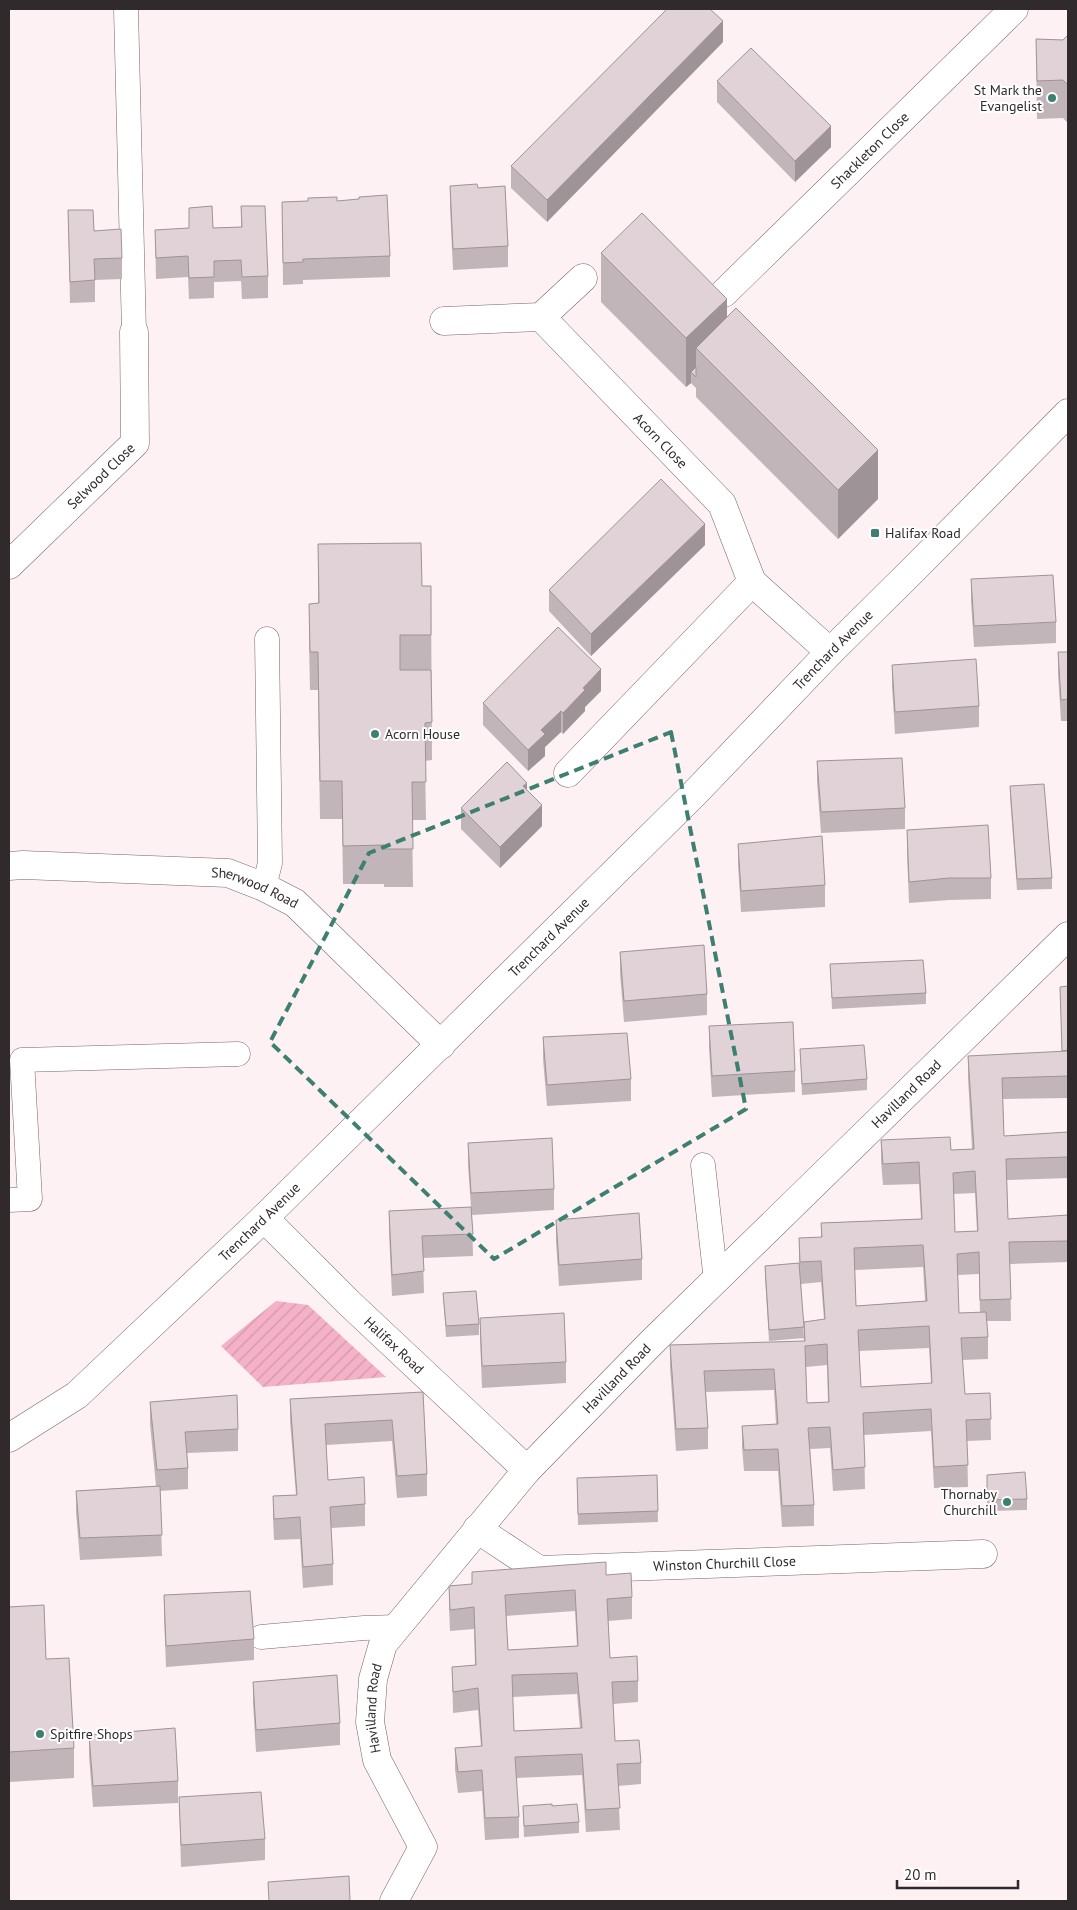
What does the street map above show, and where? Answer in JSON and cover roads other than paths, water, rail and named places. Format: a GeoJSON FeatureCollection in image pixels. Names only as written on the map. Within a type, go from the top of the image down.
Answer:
{"type":"FeatureCollection","features":[{"type":"Feature","properties":{"kind":"street","name":"Shackleton Close"},"geometry":{"type":"LineString","coordinates":[[724,293],[1014,9]]}},
{"type":"Feature","properties":{"kind":"street"},"geometry":{"type":"LineString","coordinates":[[444,321],[541,317],[582,278]]}},
{"type":"Feature","properties":{"kind":"street","name":"Acorn Close"},"geometry":{"type":"LineString","coordinates":[[541,317],[722,504],[752,582],[830,652]]}},
{"type":"Feature","properties":{"kind":"street","name":"Selwood Close"},"geometry":{"type":"LineString","coordinates":[[9,565],[135,442],[134,332]]}},
{"type":"Feature","properties":{"kind":"street","name":"Trenchard Avenue"},"geometry":{"type":"LineString","coordinates":[[9,1438],[77,1395],[264,1218],[442,1045],[694,794],[830,652],[1068,413]]}},
{"type":"Feature","properties":{"kind":"street"},"geometry":{"type":"LineString","coordinates":[[568,773],[752,582]]}},
{"type":"Feature","properties":{"kind":"street","name":"Sherwood Road"},"geometry":{"type":"LineString","coordinates":[[9,866],[228,873],[264,886],[295,903],[442,1045]]}},
{"type":"Feature","properties":{"kind":"street","name":"Havilland Road"},"geometry":{"type":"LineString","coordinates":[[394,1901],[423,1847],[377,1760],[370,1722],[373,1679],[383,1644],[527,1470],[652,1343],[1068,936]]}},
{"type":"Feature","properties":{"kind":"street","name":"Halifax Road"},"geometry":{"type":"LineString","coordinates":[[264,1218],[349,1303],[527,1470]]}},
{"type":"Feature","properties":{"kind":"street","name":"Winston Churchill Close"},"geometry":{"type":"LineString","coordinates":[[477,1529],[539,1570],[983,1554]]}},
{"type":"Feature","properties":{"kind":"lane"},"geometry":{"type":"LineString","coordinates":[[126,9],[134,332]]}},
{"type":"Feature","properties":{"kind":"lane"},"geometry":{"type":"LineString","coordinates":[[264,886],[270,863],[266,639]]}},
{"type":"Feature","properties":{"kind":"lane"},"geometry":{"type":"LineString","coordinates":[[9,1200],[30,1198],[22,1060],[238,1054]]}},
{"type":"Feature","properties":{"kind":"lane"},"geometry":{"type":"LineString","coordinates":[[703,1165],[716,1281]]}},
{"type":"Feature","properties":{"kind":"lane"},"geometry":{"type":"LineString","coordinates":[[261,1637],[396,1627]]}},
{"type":"Feature","properties":{"kind":"place","name":"St Mark the Evangelist"},"geometry":{"type":"Point","coordinates":[1052,98]}},
{"type":"Feature","properties":{"kind":"place","name":"Halifax Road"},"geometry":{"type":"Point","coordinates":[875,533]}},
{"type":"Feature","properties":{"kind":"place","name":"Acorn House"},"geometry":{"type":"Point","coordinates":[375,734]}},
{"type":"Feature","properties":{"kind":"place","name":"Thornaby Churchill"},"geometry":{"type":"Point","coordinates":[1007,1502]}},
{"type":"Feature","properties":{"kind":"place","name":"Spitfire Shops"},"geometry":{"type":"Point","coordinates":[40,1734]}}]}
